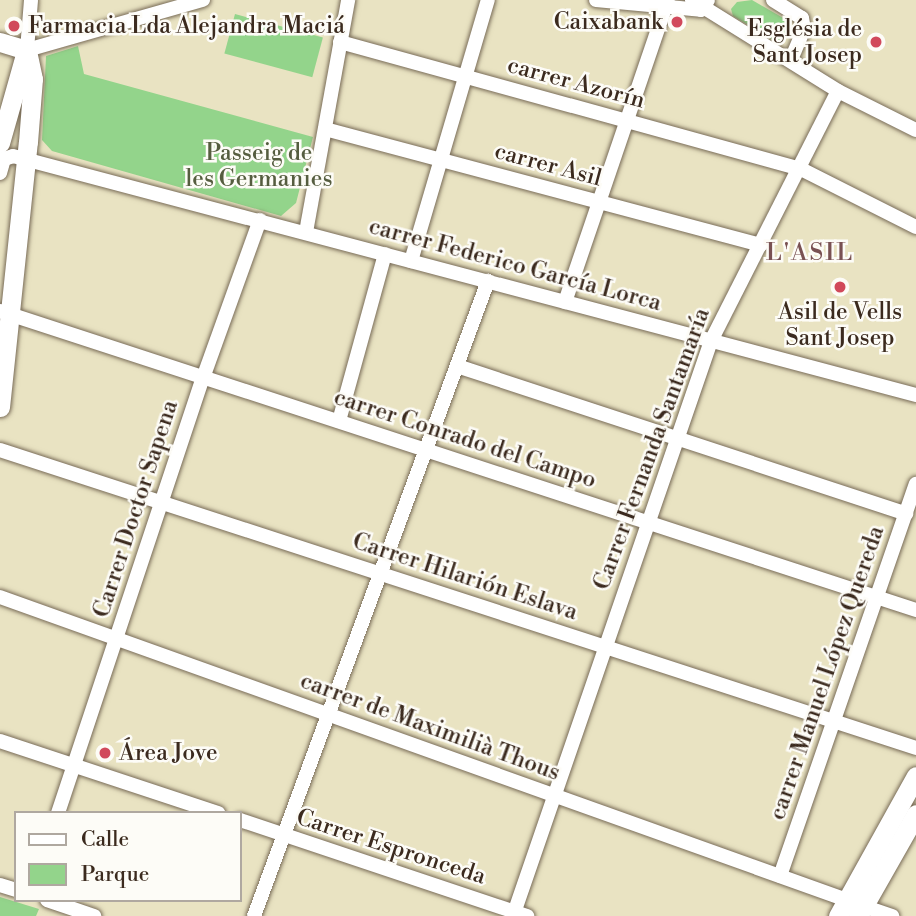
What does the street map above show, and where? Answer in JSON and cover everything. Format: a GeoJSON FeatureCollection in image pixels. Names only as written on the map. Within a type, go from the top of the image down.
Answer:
{"type":"FeatureCollection","features":[{"type":"Feature","properties":{"kind":"main road"},"geometry":{"type":"LineString","coordinates":[[0,42],[27,50]]}},
{"type":"Feature","properties":{"kind":"main road"},"geometry":{"type":"LineString","coordinates":[[0,143],[27,50]]}},
{"type":"Feature","properties":{"kind":"main road"},"geometry":{"type":"LineString","coordinates":[[0,407],[4,312],[10,283],[33,79],[27,50]]}},
{"type":"Feature","properties":{"kind":"main road"},"geometry":{"type":"LineString","coordinates":[[851,909],[916,776]]}},
{"type":"Feature","properties":{"kind":"main road"},"geometry":{"type":"LineString","coordinates":[[851,909],[916,814]]}},
{"type":"Feature","properties":{"kind":"street"},"geometry":{"type":"LineString","coordinates":[[32,0],[27,50],[155,7],[204,0]]}},
{"type":"Feature","properties":{"kind":"street"},"geometry":{"type":"LineString","coordinates":[[0,173],[4,159],[25,160],[306,232],[348,0]]}},
{"type":"Feature","properties":{"kind":"street"},"geometry":{"type":"LineString","coordinates":[[411,261],[488,0]]}},
{"type":"Feature","properties":{"kind":"street"},"geometry":{"type":"LineString","coordinates":[[596,0],[700,3],[838,91],[916,130]]}},
{"type":"Feature","properties":{"kind":"street"},"geometry":{"type":"LineString","coordinates":[[773,0],[802,18],[804,29],[791,59]]}},
{"type":"Feature","properties":{"kind":"street"},"geometry":{"type":"LineString","coordinates":[[565,302],[667,3]]}},
{"type":"Feature","properties":{"kind":"street","name":"carrer Azorín"},"geometry":{"type":"LineString","coordinates":[[341,42],[799,168],[916,227]]}},
{"type":"Feature","properties":{"kind":"street","name":"Carrer Fernanda Santamaría"},"geometry":{"type":"LineString","coordinates":[[518,915],[554,795],[711,341],[838,91]]}},
{"type":"Feature","properties":{"kind":"street","name":"carrer Asil"},"geometry":{"type":"LineString","coordinates":[[325,129],[761,245]]}},
{"type":"Feature","properties":{"kind":"street","name":"Carrer Doctor Sapena"},"geometry":{"type":"LineString","coordinates":[[59,811],[118,639],[202,377],[260,220]]}},
{"type":"Feature","properties":{"kind":"street","name":"carrer Federico García Lorca"},"geometry":{"type":"LineString","coordinates":[[306,232],[916,395]]}},
{"type":"Feature","properties":{"kind":"street"},"geometry":{"type":"LineString","coordinates":[[339,421],[385,254]]}},
{"type":"Feature","properties":{"kind":"street"},"geometry":{"type":"LineString","coordinates":[[254,916],[488,281]]}},
{"type":"Feature","properties":{"kind":"street","name":"carrer Conrado del Campo"},"geometry":{"type":"LineString","coordinates":[[4,312],[916,610]]}},
{"type":"Feature","properties":{"kind":"street"},"geometry":{"type":"LineString","coordinates":[[457,366],[906,514]]}},
{"type":"Feature","properties":{"kind":"street","name":"Carrer Hilarión Eslava"},"geometry":{"type":"LineString","coordinates":[[0,450],[916,748]]}},
{"type":"Feature","properties":{"kind":"street","name":"carrer Manuel López Quereda"},"geometry":{"type":"LineString","coordinates":[[780,876],[915,488]]}},
{"type":"Feature","properties":{"kind":"street","name":"carrer de Maximilià Thous"},"geometry":{"type":"LineString","coordinates":[[0,597],[780,876],[851,909],[892,916]]}},
{"type":"Feature","properties":{"kind":"street"},"geometry":{"type":"LineString","coordinates":[[0,741],[75,763],[212,811]]}},
{"type":"Feature","properties":{"kind":"street","name":"Carrer Espronceda"},"geometry":{"type":"LineString","coordinates":[[242,821],[518,915]]}},
{"type":"Feature","properties":{"kind":"street"},"geometry":{"type":"LineString","coordinates":[[53,902],[94,916]]}},
{"type":"Feature","properties":{"kind":"green space"},"geometry":{"type":"Polygon","coordinates":[[[752,0],[792,23],[781,45],[733,16],[731,9],[737,2],[752,0]]]}},
{"type":"Feature","properties":{"kind":"green space"},"geometry":{"type":"Polygon","coordinates":[[[235,14],[323,38],[312,77],[224,54],[235,14]]]}},
{"type":"Feature","properties":{"kind":"green space","name":"Passeig de les Germanies"},"geometry":{"type":"Polygon","coordinates":[[[78,46],[84,74],[313,137],[296,203],[281,216],[52,151],[42,140],[46,56],[78,46]]]}},
{"type":"Feature","properties":{"kind":"green space"},"geometry":{"type":"Polygon","coordinates":[[[0,897],[39,909],[36,916],[0,916],[0,897]]]}},
{"type":"Feature","properties":{"kind":"place","name":"Caixabank"},"geometry":{"type":"Point","coordinates":[677,22]}},
{"type":"Feature","properties":{"kind":"place","name":"Farmacia Lda Alejandra Maciá"},"geometry":{"type":"Point","coordinates":[14,26]}},
{"type":"Feature","properties":{"kind":"place","name":"Església de Sant Josep"},"geometry":{"type":"Point","coordinates":[876,42]}},
{"type":"Feature","properties":{"kind":"place","name":"Asil de Vells Sant Josep"},"geometry":{"type":"Point","coordinates":[840,287]}},
{"type":"Feature","properties":{"kind":"place","name":"Área Jove"},"geometry":{"type":"Point","coordinates":[105,753]}},
{"type":"Feature","properties":{"kind":"district","name":"L'ASIL"},"geometry":{"type":"Point","coordinates":[810,254]}}]}
